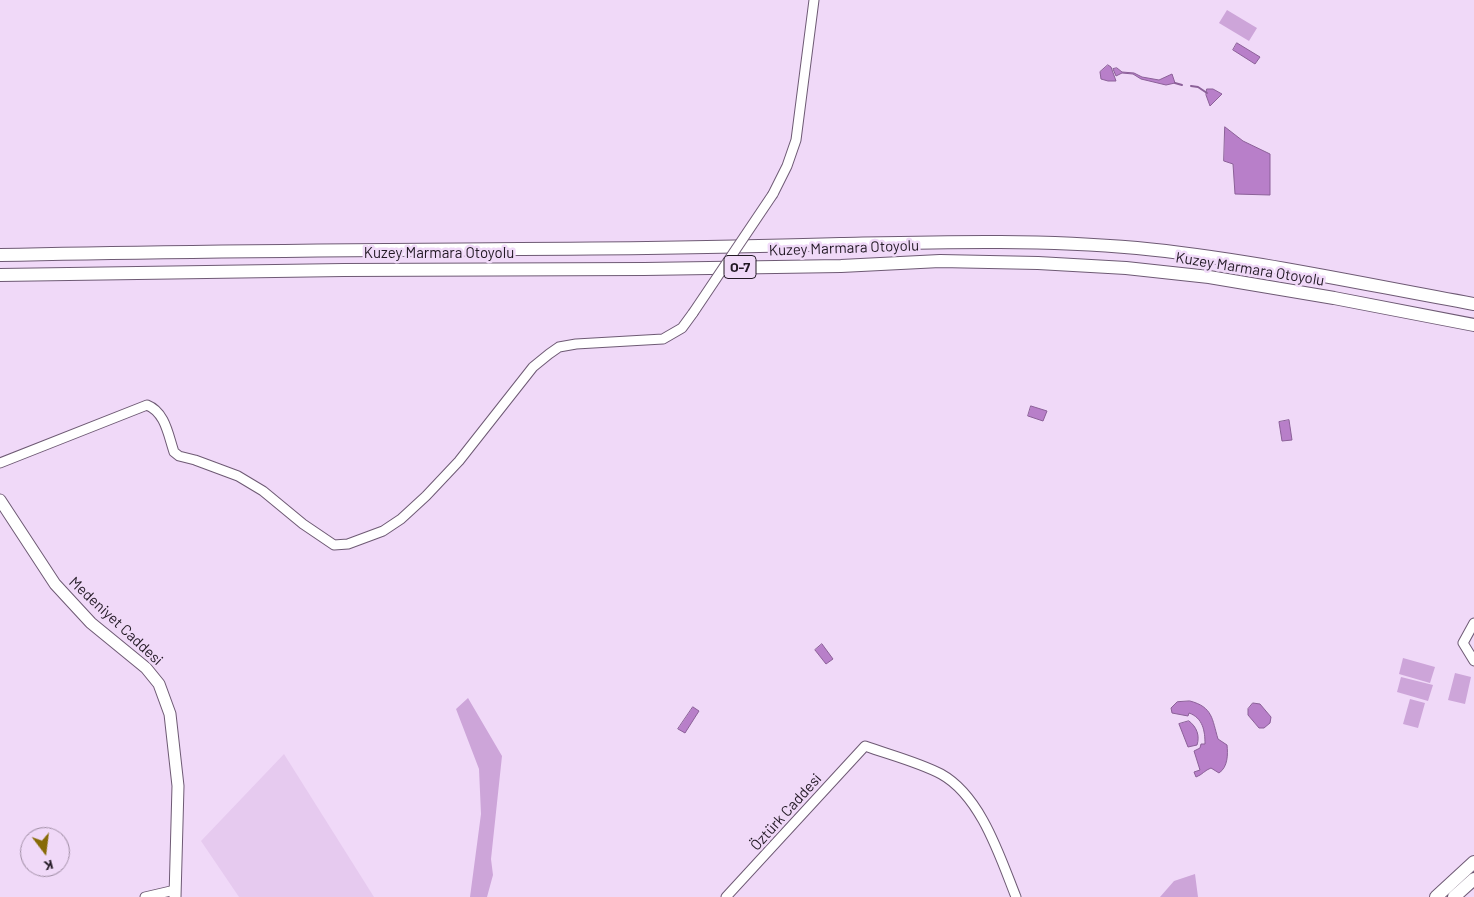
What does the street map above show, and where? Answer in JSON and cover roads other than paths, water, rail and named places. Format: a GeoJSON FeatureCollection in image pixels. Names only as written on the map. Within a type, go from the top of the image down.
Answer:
{"type":"FeatureCollection","features":[{"type":"Feature","properties":{"kind":"highway","name":"Kuzey Marmara Otoyolu"},"geometry":{"type":"LineString","coordinates":[[0,255],[1036,242],[1134,248],[1210,256],[1474,304]]}},
{"type":"Feature","properties":{"kind":"highway","name":"Kuzey Marmara Otoyolu"},"geometry":{"type":"LineString","coordinates":[[0,275],[344,270],[644,269],[841,266],[940,261],[1038,262],[1126,268],[1209,277],[1334,298],[1474,325]]}},
{"type":"Feature","properties":{"kind":"highway"},"geometry":{"type":"LineString","coordinates":[[1436,897],[1474,862]]}},
{"type":"Feature","properties":{"kind":"highway"},"geometry":{"type":"LineString","coordinates":[[1454,897],[1474,880]]}},
{"type":"Feature","properties":{"kind":"main road","name":"Medeniyet Caddesi"},"geometry":{"type":"LineString","coordinates":[[0,500],[55,584],[91,622],[146,668],[159,684],[170,714],[178,786],[175,894]]}},
{"type":"Feature","properties":{"kind":"street"},"geometry":{"type":"LineString","coordinates":[[0,464],[146,405],[154,408],[161,415],[174,452],[179,456],[238,476],[263,491],[303,524],[334,545],[348,544],[383,531],[401,520],[460,461],[533,367],[548,354],[559,347],[576,344],[664,338],[682,328],[773,194],[787,166],[796,140],[814,0]]}},
{"type":"Feature","properties":{"kind":"street"},"geometry":{"type":"LineString","coordinates":[[1474,623],[1463,643],[1474,661]]}},
{"type":"Feature","properties":{"kind":"street","name":"Öztürk Caddesi"},"geometry":{"type":"LineString","coordinates":[[726,897],[865,746],[942,774],[959,788],[984,822],[1016,897]]}},
{"type":"Feature","properties":{"kind":"street"},"geometry":{"type":"LineString","coordinates":[[145,897],[175,894]]}},
{"type":"Feature","properties":{"kind":"waterway"},"geometry":{"type":"LineString","coordinates":[[1175,83],[1182,85]]}},
{"type":"Feature","properties":{"kind":"waterway"},"geometry":{"type":"LineString","coordinates":[[1191,86],[1198,87],[1207,93]]}}]}
